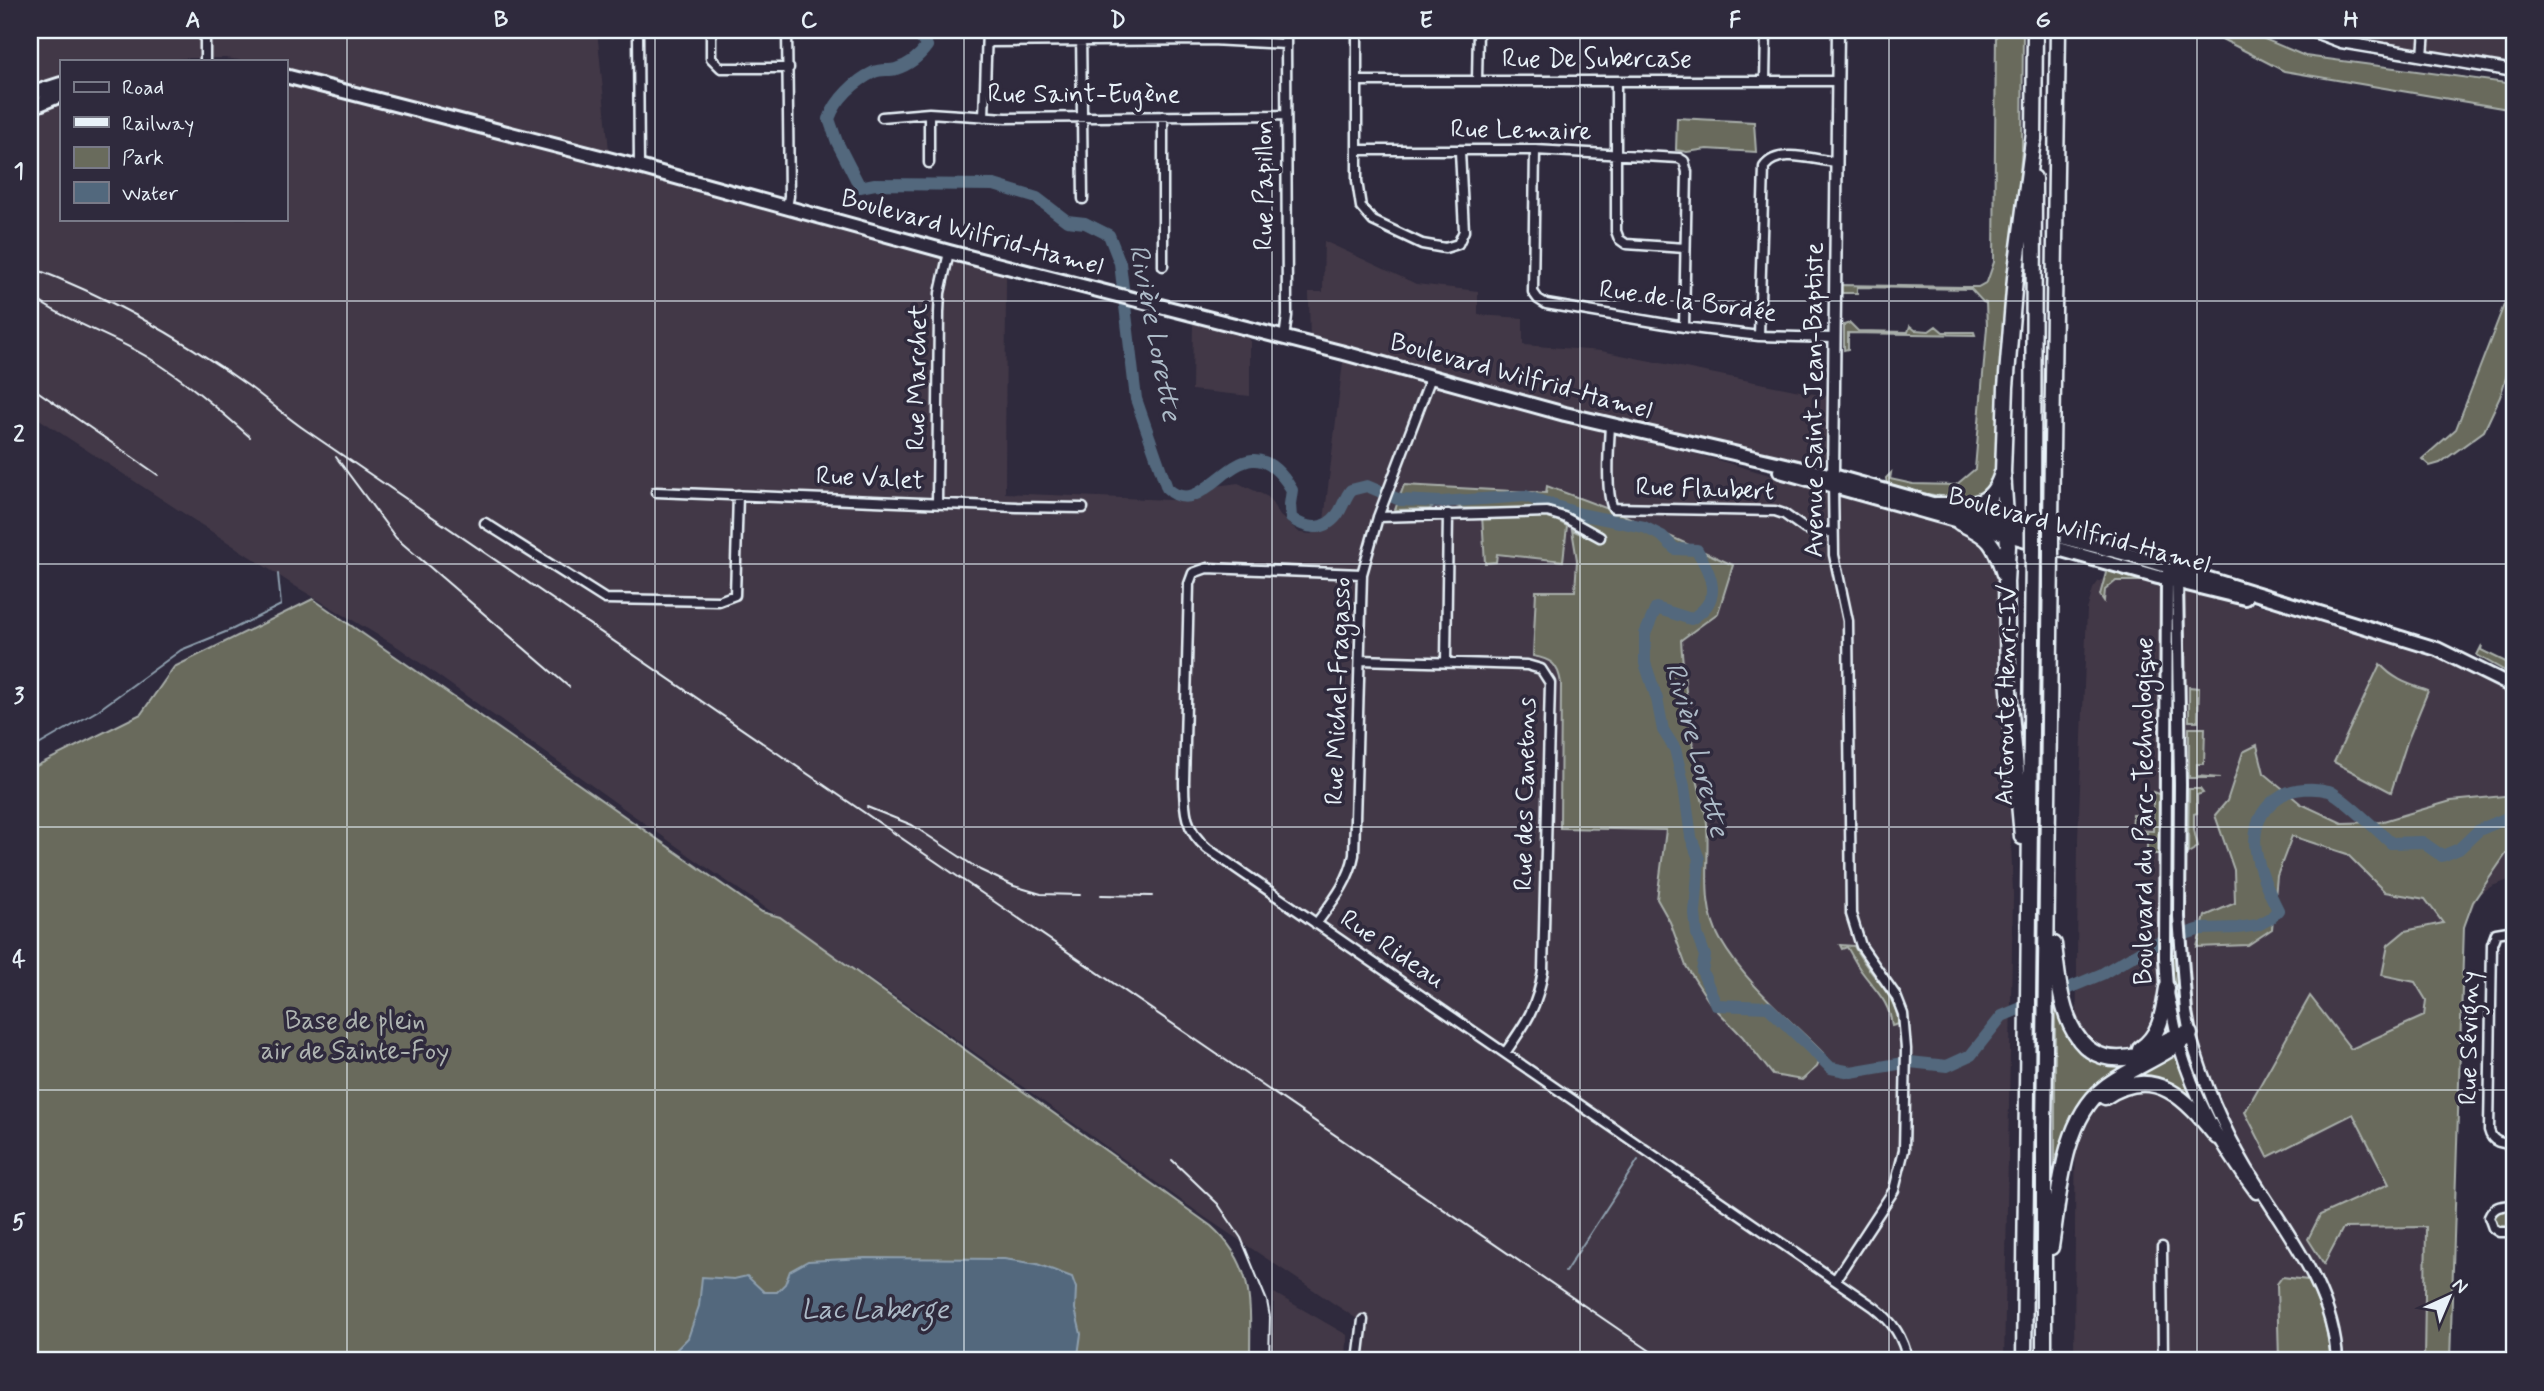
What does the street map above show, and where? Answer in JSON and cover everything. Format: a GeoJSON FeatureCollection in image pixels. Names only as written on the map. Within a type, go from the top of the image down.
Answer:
{"type":"FeatureCollection","features":[{"type":"Feature","properties":{"kind":"highway","name":"Autoroute Henri-IV"},"geometry":{"type":"LineString","coordinates":[[2023,1357],[2033,551],[2035,30]]}},
{"type":"Feature","properties":{"kind":"highway","name":"Autoroute Henri-IV"},"geometry":{"type":"LineString","coordinates":[[2044,1361],[2045,1010],[2052,980],[2048,897],[2051,555],[2061,30]]}},
{"type":"Feature","properties":{"kind":"highway"},"geometry":{"type":"LineString","coordinates":[[2028,891],[2008,679],[2007,529],[2003,472],[2006,387],[2015,278],[2034,133]]}},
{"type":"Feature","properties":{"kind":"highway"},"geometry":{"type":"LineString","coordinates":[[1936,505],[1975,505],[1991,495],[2003,472]]}},
{"type":"Feature","properties":{"kind":"highway"},"geometry":{"type":"LineString","coordinates":[[1960,523],[1985,535],[1998,556],[2006,582]]}},
{"type":"Feature","properties":{"kind":"highway"},"geometry":{"type":"LineString","coordinates":[[2052,980],[2075,1034],[2084,1044],[2102,1055],[2132,1057],[2182,1038]]}},
{"type":"Feature","properties":{"kind":"highway"},"geometry":{"type":"LineString","coordinates":[[2123,1057],[2142,1048],[2153,1037],[2163,1013],[2166,988]]}},
{"type":"Feature","properties":{"kind":"highway"},"geometry":{"type":"LineString","coordinates":[[2045,1286],[2064,1164],[2073,1135],[2088,1104],[2104,1088],[2182,1038]]}},
{"type":"Feature","properties":{"kind":"highway"},"geometry":{"type":"LineString","coordinates":[[2073,1135],[2099,1101],[2119,1089],[2139,1084],[2165,1088],[2176,1093],[2191,1106],[2217,1137]]}},
{"type":"Feature","properties":{"kind":"main road","name":"Boulevard Wilfrid-Hamel"},"geometry":{"type":"LineString","coordinates":[[287,77],[1611,426],[1936,505],[2007,529],[2299,607],[2437,649],[2514,687]]}},
{"type":"Feature","properties":{"kind":"main road"},"geometry":{"type":"LineString","coordinates":[[30,94],[60,84]]}},
{"type":"Feature","properties":{"kind":"main road"},"geometry":{"type":"LineString","coordinates":[[30,108],[60,95]]}},
{"type":"Feature","properties":{"kind":"main road","name":"Boulevard Wilfrid-Hamel"},"geometry":{"type":"LineString","coordinates":[[1833,481],[1960,523],[2007,529]]}},
{"type":"Feature","properties":{"kind":"main road","name":"Boulevard Wilfrid-Hamel"},"geometry":{"type":"LineString","coordinates":[[2173,574],[2198,586],[2299,607]]}},
{"type":"Feature","properties":{"kind":"main road","name":"Boulevard du Parc-Technologique"},"geometry":{"type":"LineString","coordinates":[[2173,574],[2178,620],[2182,1038]]}},
{"type":"Feature","properties":{"kind":"main road","name":"Boulevard du Parc-Technologique"},"geometry":{"type":"LineString","coordinates":[[2173,574],[2165,957],[2166,988],[2182,1038]]}},
{"type":"Feature","properties":{"kind":"main road","name":"Boulevard du Parc-Technologique"},"geometry":{"type":"LineString","coordinates":[[2178,620],[2187,592],[2198,586]]}},
{"type":"Feature","properties":{"kind":"street"},"geometry":{"type":"LineString","coordinates":[[205,30],[205,60]]}},
{"type":"Feature","properties":{"kind":"street"},"geometry":{"type":"LineString","coordinates":[[638,30],[639,168]]}},
{"type":"Feature","properties":{"kind":"street"},"geometry":{"type":"LineString","coordinates":[[711,30],[711,58],[721,68],[789,68]]}},
{"type":"Feature","properties":{"kind":"street"},"geometry":{"type":"LineString","coordinates":[[787,207],[788,30]]}},
{"type":"Feature","properties":{"kind":"street"},"geometry":{"type":"LineString","coordinates":[[984,117],[987,30]]}},
{"type":"Feature","properties":{"kind":"street"},"geometry":{"type":"LineString","coordinates":[[1080,30],[1083,199]]}},
{"type":"Feature","properties":{"kind":"street","name":"Rue Papillon"},"geometry":{"type":"LineString","coordinates":[[1284,339],[1287,316],[1286,30]]}},
{"type":"Feature","properties":{"kind":"street"},"geometry":{"type":"LineString","coordinates":[[1357,30],[1357,181],[1361,207],[1366,215],[1388,229],[1422,244],[1445,248],[1458,244],[1464,231],[1460,151]]}},
{"type":"Feature","properties":{"kind":"street"},"geometry":{"type":"LineString","coordinates":[[1477,81],[1478,30]]}},
{"type":"Feature","properties":{"kind":"street"},"geometry":{"type":"LineString","coordinates":[[1765,81],[1766,30]]}},
{"type":"Feature","properties":{"kind":"street","name":"Avenue Saint-Jean-Baptiste"},"geometry":{"type":"LineString","coordinates":[[1835,1280],[1886,1205],[1897,1183],[1904,1150],[1906,1049],[1900,1004],[1861,946],[1851,914],[1848,621],[1834,555],[1833,533],[1838,30]]}},
{"type":"Feature","properties":{"kind":"street"},"geometry":{"type":"LineString","coordinates":[[2309,30],[2341,42],[2514,71]]}},
{"type":"Feature","properties":{"kind":"street"},"geometry":{"type":"LineString","coordinates":[[2423,56],[2425,30]]}},
{"type":"Feature","properties":{"kind":"street"},"geometry":{"type":"LineString","coordinates":[[987,42],[1211,40],[1286,44]]}},
{"type":"Feature","properties":{"kind":"street","name":"Rue De Subercase"},"geometry":{"type":"LineString","coordinates":[[1358,81],[1837,81]]}},
{"type":"Feature","properties":{"kind":"street"},"geometry":{"type":"LineString","coordinates":[[1616,81],[1616,231],[1619,239],[1626,244],[1685,248],[1684,327]]}},
{"type":"Feature","properties":{"kind":"street"},"geometry":{"type":"LineString","coordinates":[[929,113],[929,163]]}},
{"type":"Feature","properties":{"kind":"street","name":"Rue Saint-Eugène"},"geometry":{"type":"LineString","coordinates":[[882,117],[929,113],[984,117],[1081,118],[1285,115]]}},
{"type":"Feature","properties":{"kind":"street"},"geometry":{"type":"LineString","coordinates":[[1163,116],[1163,266]]}},
{"type":"Feature","properties":{"kind":"street","name":"Rue Lemaire"},"geometry":{"type":"LineString","coordinates":[[1357,150],[1535,150],[1672,157],[1684,161],[1687,172],[1685,248]]}},
{"type":"Feature","properties":{"kind":"street","name":"Rue de la Bordée"},"geometry":{"type":"LineString","coordinates":[[1535,150],[1534,292],[1538,299],[1546,304],[1684,327],[1759,336],[1834,338]]}},
{"type":"Feature","properties":{"kind":"street"},"geometry":{"type":"LineString","coordinates":[[1759,336],[1764,167],[1768,162],[1782,156],[1835,162]]}},
{"type":"Feature","properties":{"kind":"street","name":"Rue Marchet"},"geometry":{"type":"LineString","coordinates":[[937,503],[939,313],[948,252]]}},
{"type":"Feature","properties":{"kind":"street","name":"Rue Michel-Fragasso"},"geometry":{"type":"LineString","coordinates":[[1316,924],[1341,890],[1354,855],[1362,574],[1378,517],[1431,377]]}},
{"type":"Feature","properties":{"kind":"street","name":"Rue Flaubert"},"geometry":{"type":"LineString","coordinates":[[1611,426],[1610,503],[1613,508],[1775,511],[1805,529],[1833,533]]}},
{"type":"Feature","properties":{"kind":"street","name":"Rue Valet"},"geometry":{"type":"LineString","coordinates":[[656,492],[1083,508]]}},
{"type":"Feature","properties":{"kind":"street"},"geometry":{"type":"LineString","coordinates":[[485,523],[605,599],[719,601],[735,595],[738,495]]}},
{"type":"Feature","properties":{"kind":"street"},"geometry":{"type":"LineString","coordinates":[[1378,517],[1547,512],[1564,517],[1600,537]]}},
{"type":"Feature","properties":{"kind":"street"},"geometry":{"type":"LineString","coordinates":[[1446,663],[1448,514]]}},
{"type":"Feature","properties":{"kind":"street","name":"Rue Rideau"},"geometry":{"type":"LineString","coordinates":[[1362,574],[1207,568],[1194,573],[1189,583],[1184,813],[1190,830],[1208,849],[1874,1307],[1895,1326],[1906,1349],[1908,1361]]}},
{"type":"Feature","properties":{"kind":"street","name":"Rue des Canetons"},"geometry":{"type":"LineString","coordinates":[[1360,660],[1534,666],[1547,675],[1550,683],[1543,971],[1540,993],[1533,1011],[1505,1053]]}},
{"type":"Feature","properties":{"kind":"street","name":"Rue Sévigny"},"geometry":{"type":"LineString","coordinates":[[2514,930],[2497,933],[2492,944],[2489,1130],[2494,1140],[2514,1143]]}},
{"type":"Feature","properties":{"kind":"street","name":"Boulevard du Parc-Technologique"},"geometry":{"type":"LineString","coordinates":[[2182,1038],[2193,1086],[2217,1137],[2288,1235]]}},
{"type":"Feature","properties":{"kind":"street","name":"Boulevard du Parc-Technologique"},"geometry":{"type":"LineString","coordinates":[[2182,1038],[2231,1139],[2320,1289],[2334,1333],[2337,1361]]}},
{"type":"Feature","properties":{"kind":"street"},"geometry":{"type":"LineString","coordinates":[[2514,1205],[2498,1206],[2492,1210],[2489,1217],[2493,1228],[2499,1232],[2514,1232]]}},
{"type":"Feature","properties":{"kind":"street"},"geometry":{"type":"LineString","coordinates":[[2162,1247],[2163,1361]]}},
{"type":"Feature","properties":{"kind":"street"},"geometry":{"type":"LineString","coordinates":[[1358,1361],[1363,1320]]}},
{"type":"Feature","properties":{"kind":"shaded area"},"geometry":{"type":"Polygon","coordinates":[[[30,30],[597,30],[609,151],[287,70],[287,60],[60,60],[60,77],[30,88],[30,30]]]}},
{"type":"Feature","properties":{"kind":"shaded area"},"geometry":{"type":"Polygon","coordinates":[[[2327,30],[2514,30],[2514,64],[2362,40],[2327,30]]]}},
{"type":"Feature","properties":{"kind":"shaded area"},"geometry":{"type":"Polygon","coordinates":[[[287,84],[1006,271],[1005,493],[1194,501],[1217,486],[1238,483],[1268,497],[1280,516],[1300,533],[1311,534],[1323,529],[1344,354],[1310,344],[1309,292],[1323,292],[1324,241],[1416,284],[1478,291],[1478,315],[1523,318],[1523,345],[1601,351],[1839,399],[1840,483],[1615,431],[1973,533],[2001,566],[2013,895],[2004,1361],[1358,1361],[1360,1321],[1206,1218],[398,647],[295,586],[30,413],[30,114],[60,101],[60,220],[287,220],[287,84]]]}},
{"type":"Feature","properties":{"kind":"shaded area"},"geometry":{"type":"Polygon","coordinates":[[[1193,323],[1250,337],[1250,396],[1192,390],[1193,323]]]}},
{"type":"Feature","properties":{"kind":"shaded area"},"geometry":{"type":"Polygon","coordinates":[[[2115,572],[2127,572],[2353,628],[2408,645],[2469,670],[2514,695],[2514,878],[2479,894],[2464,927],[2450,1361],[2074,1361],[2078,840],[2087,610],[2098,582],[2115,572]]]}},
{"type":"Feature","properties":{"kind":"shaded area"},"geometry":{"type":"Polygon","coordinates":[[[1274,1293],[1347,1335],[1346,1361],[1272,1361],[1274,1293]]]}},
{"type":"Feature","properties":{"kind":"green space"},"geometry":{"type":"Polygon","coordinates":[[[1996,30],[2023,30],[2022,149],[2001,380],[1997,474],[1989,492],[1966,500],[1887,484],[1886,478],[1891,473],[1890,479],[1913,484],[1956,485],[1975,469],[1987,327],[1986,303],[1971,289],[1857,287],[1857,293],[1842,293],[1841,285],[1978,287],[1987,282],[1994,262],[1996,30]]]}},
{"type":"Feature","properties":{"kind":"green space"},"geometry":{"type":"Polygon","coordinates":[[[2193,30],[2243,30],[2305,56],[2514,84],[2514,110],[2284,71],[2216,36],[2193,30]]]}},
{"type":"Feature","properties":{"kind":"green space"},"geometry":{"type":"Polygon","coordinates":[[[1677,118],[1754,122],[1756,152],[1676,150],[1677,118]]]}},
{"type":"Feature","properties":{"kind":"green space"},"geometry":{"type":"Polygon","coordinates":[[[2514,279],[2514,352],[2500,397],[2484,431],[2440,463],[2430,466],[2422,459],[2456,429],[2514,279]]]}},
{"type":"Feature","properties":{"kind":"green space"},"geometry":{"type":"Polygon","coordinates":[[[1850,323],[1858,331],[1908,332],[1910,326],[1915,330],[1929,331],[1936,326],[1943,332],[1974,332],[1975,335],[1848,333],[1848,349],[1844,350],[1844,325],[1850,323]]]}},
{"type":"Feature","properties":{"kind":"green space"},"geometry":{"type":"Polygon","coordinates":[[[1404,485],[1546,493],[1547,486],[1619,513],[1733,565],[1718,613],[1681,640],[1696,772],[1707,824],[1708,898],[1714,926],[1730,955],[1767,999],[1823,1053],[1817,1067],[1802,1080],[1773,1075],[1742,1036],[1710,1003],[1686,966],[1670,922],[1657,899],[1666,830],[1560,828],[1561,683],[1553,664],[1533,656],[1536,591],[1575,591],[1577,560],[1572,530],[1599,542],[1603,533],[1544,510],[1463,508],[1441,502],[1429,509],[1395,510],[1404,485]]]}},
{"type":"Feature","properties":{"kind":"green space"},"geometry":{"type":"Polygon","coordinates":[[[1545,514],[1567,526],[1563,561],[1497,554],[1496,562],[1485,563],[1482,516],[1545,514]]]}},
{"type":"Feature","properties":{"kind":"green space"},"geometry":{"type":"Polygon","coordinates":[[[2107,569],[2145,581],[2116,581],[2105,590],[2104,601],[2100,595],[2107,569]]]}},
{"type":"Feature","properties":{"kind":"green space","name":"Base de plein air de Sainte-Foy"},"geometry":{"type":"Polygon","coordinates":[[[313,599],[762,912],[780,917],[1211,1226],[1226,1241],[1243,1272],[1250,1305],[1250,1361],[30,1361],[30,769],[141,714],[174,667],[313,599]]]}},
{"type":"Feature","properties":{"kind":"green space"},"geometry":{"type":"Polygon","coordinates":[[[2482,645],[2481,650],[2514,666],[2514,676],[2477,655],[2482,645]]]}},
{"type":"Feature","properties":{"kind":"green space"},"geometry":{"type":"Polygon","coordinates":[[[2380,664],[2396,678],[2428,691],[2407,742],[2391,792],[2334,762],[2380,664]]]}},
{"type":"Feature","properties":{"kind":"green space"},"geometry":{"type":"Polygon","coordinates":[[[2189,687],[2199,688],[2198,721],[2189,721],[2189,687]]]}},
{"type":"Feature","properties":{"kind":"green space"},"geometry":{"type":"Polygon","coordinates":[[[2189,728],[2205,728],[2204,764],[2197,764],[2197,776],[2220,778],[2189,778],[2189,728]]]}},
{"type":"Feature","properties":{"kind":"green space"},"geometry":{"type":"Polygon","coordinates":[[[2257,745],[2264,773],[2301,804],[2342,823],[2380,822],[2451,801],[2514,795],[2514,853],[2506,854],[2473,902],[2464,927],[2450,1361],[2424,1361],[2426,1227],[2343,1228],[2324,1264],[2308,1239],[2320,1215],[2389,1184],[2353,1114],[2268,1157],[2245,1112],[2310,996],[2351,1049],[2424,1016],[2426,1000],[2415,982],[2382,975],[2388,945],[2405,931],[2443,923],[2425,899],[2385,892],[2347,854],[2292,836],[2277,876],[2272,929],[2248,945],[2197,947],[2205,916],[2235,903],[2234,870],[2215,815],[2227,801],[2243,752],[2257,745]]]}},
{"type":"Feature","properties":{"kind":"green space"},"geometry":{"type":"Polygon","coordinates":[[[2189,789],[2200,789],[2203,793],[2197,795],[2197,813],[2194,814],[2198,847],[2188,853],[2189,789]]]}},
{"type":"Feature","properties":{"kind":"green space"},"geometry":{"type":"Polygon","coordinates":[[[2153,792],[2161,795],[2162,854],[2147,854],[2147,833],[2132,832],[2133,815],[2136,815],[2136,830],[2153,831],[2153,792]]]}},
{"type":"Feature","properties":{"kind":"green space"},"geometry":{"type":"Polygon","coordinates":[[[1840,945],[1854,946],[1887,993],[1897,1012],[1899,1024],[1892,1026],[1881,997],[1847,947],[1842,949],[1840,945]]]}},
{"type":"Feature","properties":{"kind":"green space"},"geometry":{"type":"Polygon","coordinates":[[[2170,954],[2176,954],[2181,1025],[2177,1026],[2172,994],[2170,954]]]}},
{"type":"Feature","properties":{"kind":"green space"},"geometry":{"type":"Polygon","coordinates":[[[2059,1007],[2065,1029],[2075,1042],[2136,1059],[2073,1116],[2055,1172],[2055,1008],[2059,1007]]]}},
{"type":"Feature","properties":{"kind":"green space"},"geometry":{"type":"Polygon","coordinates":[[[2176,1053],[2195,1099],[2191,1101],[2132,1081],[2131,1078],[2176,1053]]]}},
{"type":"Feature","properties":{"kind":"green space"},"geometry":{"type":"Polygon","coordinates":[[[2514,1210],[2514,1227],[2500,1227],[2494,1223],[2494,1215],[2498,1211],[2514,1210]]]}},
{"type":"Feature","properties":{"kind":"green space"},"geometry":{"type":"Polygon","coordinates":[[[2282,1277],[2308,1280],[2324,1319],[2331,1361],[2279,1361],[2277,1284],[2282,1277]]]}},
{"type":"Feature","properties":{"kind":"water","name":"Lac Laberge"},"geometry":{"type":"Polygon","coordinates":[[[865,1258],[1004,1259],[1037,1264],[1072,1277],[1076,1288],[1075,1309],[1081,1334],[1078,1355],[1085,1361],[665,1361],[688,1338],[699,1306],[702,1277],[734,1279],[747,1276],[764,1292],[777,1292],[785,1284],[790,1271],[808,1261],[865,1258]]]}},
{"type":"Feature","properties":{"kind":"waterway","name":"Rivière Lorette"},"geometry":{"type":"LineString","coordinates":[[888,30],[915,31],[927,46],[905,65],[893,70],[877,71],[860,80],[841,98],[829,119],[837,142],[860,187],[875,184],[994,185],[1037,198],[1067,221],[1085,223],[1109,235],[1120,263],[1136,399],[1167,488],[1182,496],[1197,494],[1241,463],[1257,460],[1274,467],[1292,490],[1291,518],[1303,525],[1315,527],[1326,524],[1339,512],[1351,490],[1367,486],[1400,500],[1441,502],[1525,496],[1580,514],[1644,527],[1662,536],[1675,549],[1697,550],[1712,588],[1708,604],[1691,619],[1656,608],[1645,634],[1645,663],[1657,699],[1663,730],[1675,749],[1684,786],[1691,837],[1699,859],[1695,913],[1697,934],[1705,956],[1702,971],[1716,1005],[1768,1007],[1831,1068],[1851,1072],[1910,1062],[1947,1066],[1971,1055],[2002,1016],[2102,974],[2153,944],[2201,929],[2258,925],[2271,918],[2278,910],[2259,864],[2256,834],[2259,819],[2268,806],[2292,791],[2329,791],[2351,806],[2391,843],[2422,842],[2442,856],[2459,849],[2479,830],[2514,815]]}},
{"type":"Feature","properties":{"kind":"waterway"},"geometry":{"type":"LineString","coordinates":[[30,750],[97,711],[181,650],[233,629],[281,605],[278,574]]}},
{"type":"Feature","properties":{"kind":"waterway"},"geometry":{"type":"LineString","coordinates":[[1565,1272],[1638,1160]]}},
{"type":"Feature","properties":{"kind":"railway"},"geometry":{"type":"LineString","coordinates":[[30,267],[115,304],[222,367],[307,431],[1665,1361]]}},
{"type":"Feature","properties":{"kind":"railway"},"geometry":{"type":"LineString","coordinates":[[30,295],[58,313],[163,367],[250,437]]}},
{"type":"Feature","properties":{"kind":"railway"},"geometry":{"type":"LineString","coordinates":[[30,386],[158,475]]}},
{"type":"Feature","properties":{"kind":"railway"},"geometry":{"type":"LineString","coordinates":[[336,457],[396,538],[569,687]]}},
{"type":"Feature","properties":{"kind":"railway"},"geometry":{"type":"LineString","coordinates":[[867,807],[912,825],[980,870],[1014,886],[1041,894],[1080,895]]}},
{"type":"Feature","properties":{"kind":"railway"},"geometry":{"type":"LineString","coordinates":[[1101,895],[1152,896]]}},
{"type":"Feature","properties":{"kind":"railway"},"geometry":{"type":"LineString","coordinates":[[1172,1160],[1218,1204],[1241,1238],[1267,1301],[1270,1317],[1269,1361]]}}]}
